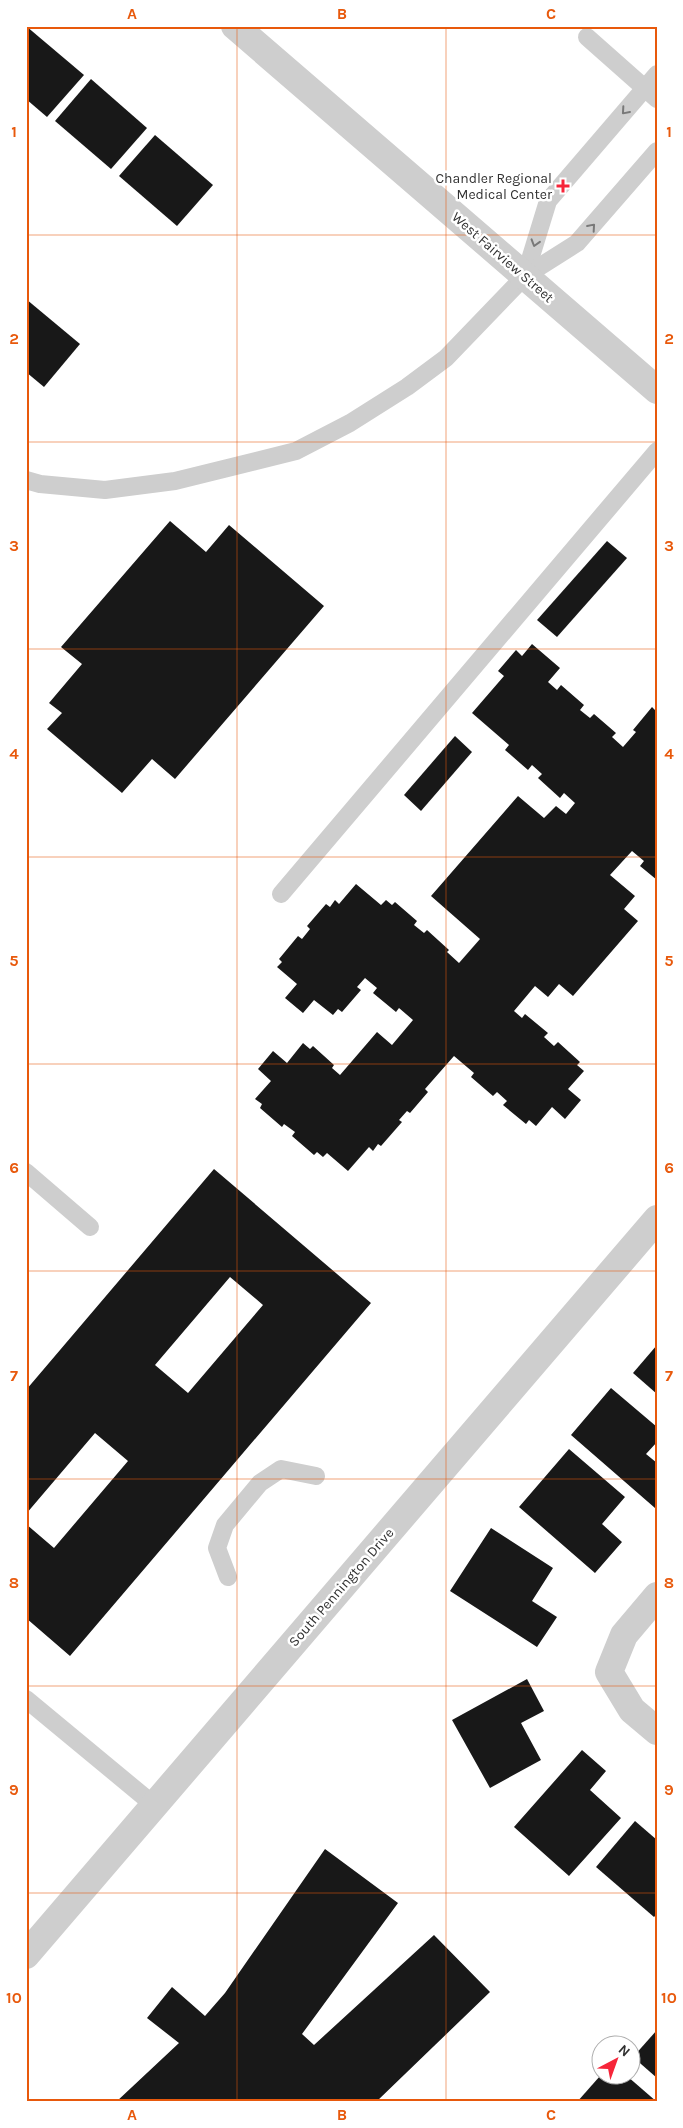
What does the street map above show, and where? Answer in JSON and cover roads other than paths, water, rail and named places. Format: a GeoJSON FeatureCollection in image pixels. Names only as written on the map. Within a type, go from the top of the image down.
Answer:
{"type":"FeatureCollection","features":[{"type":"Feature","properties":{"kind":"street","name":"West Fairview Street"},"geometry":{"type":"LineString","coordinates":[[234,26],[657,390]]}},
{"type":"Feature","properties":{"kind":"street","name":"South Pennington Drive"},"geometry":{"type":"LineString","coordinates":[[26,1954],[657,1219]]}},
{"type":"Feature","properties":{"kind":"street"},"geometry":{"type":"LineString","coordinates":[[657,1596],[624,1635],[609,1672],[632,1710],[657,1731]]}},
{"type":"Feature","properties":{"kind":"lane"},"geometry":{"type":"LineString","coordinates":[[587,37],[651,94]]}},
{"type":"Feature","properties":{"kind":"lane"},"geometry":{"type":"LineString","coordinates":[[525,276],[548,201],[651,94],[657,74]]}},
{"type":"Feature","properties":{"kind":"lane"},"geometry":{"type":"LineString","coordinates":[[26,480],[40,484],[105,490],[175,481],[296,451],[350,423],[407,387],[446,358],[525,276],[577,243],[657,150]]}},
{"type":"Feature","properties":{"kind":"lane"},"geometry":{"type":"LineString","coordinates":[[281,894],[657,451]]}},
{"type":"Feature","properties":{"kind":"lane"},"geometry":{"type":"LineString","coordinates":[[26,1172],[90,1227]]}},
{"type":"Feature","properties":{"kind":"lane"},"geometry":{"type":"LineString","coordinates":[[228,1578],[217,1548],[225,1524],[260,1483],[282,1468],[316,1476]]}},
{"type":"Feature","properties":{"kind":"lane"},"geometry":{"type":"LineString","coordinates":[[26,1699],[154,1805]]}},
{"type":"Feature","properties":{"kind":"place","name":"Chandler Regional Medical Center"},"geometry":{"type":"Point","coordinates":[563,186]}}]}
